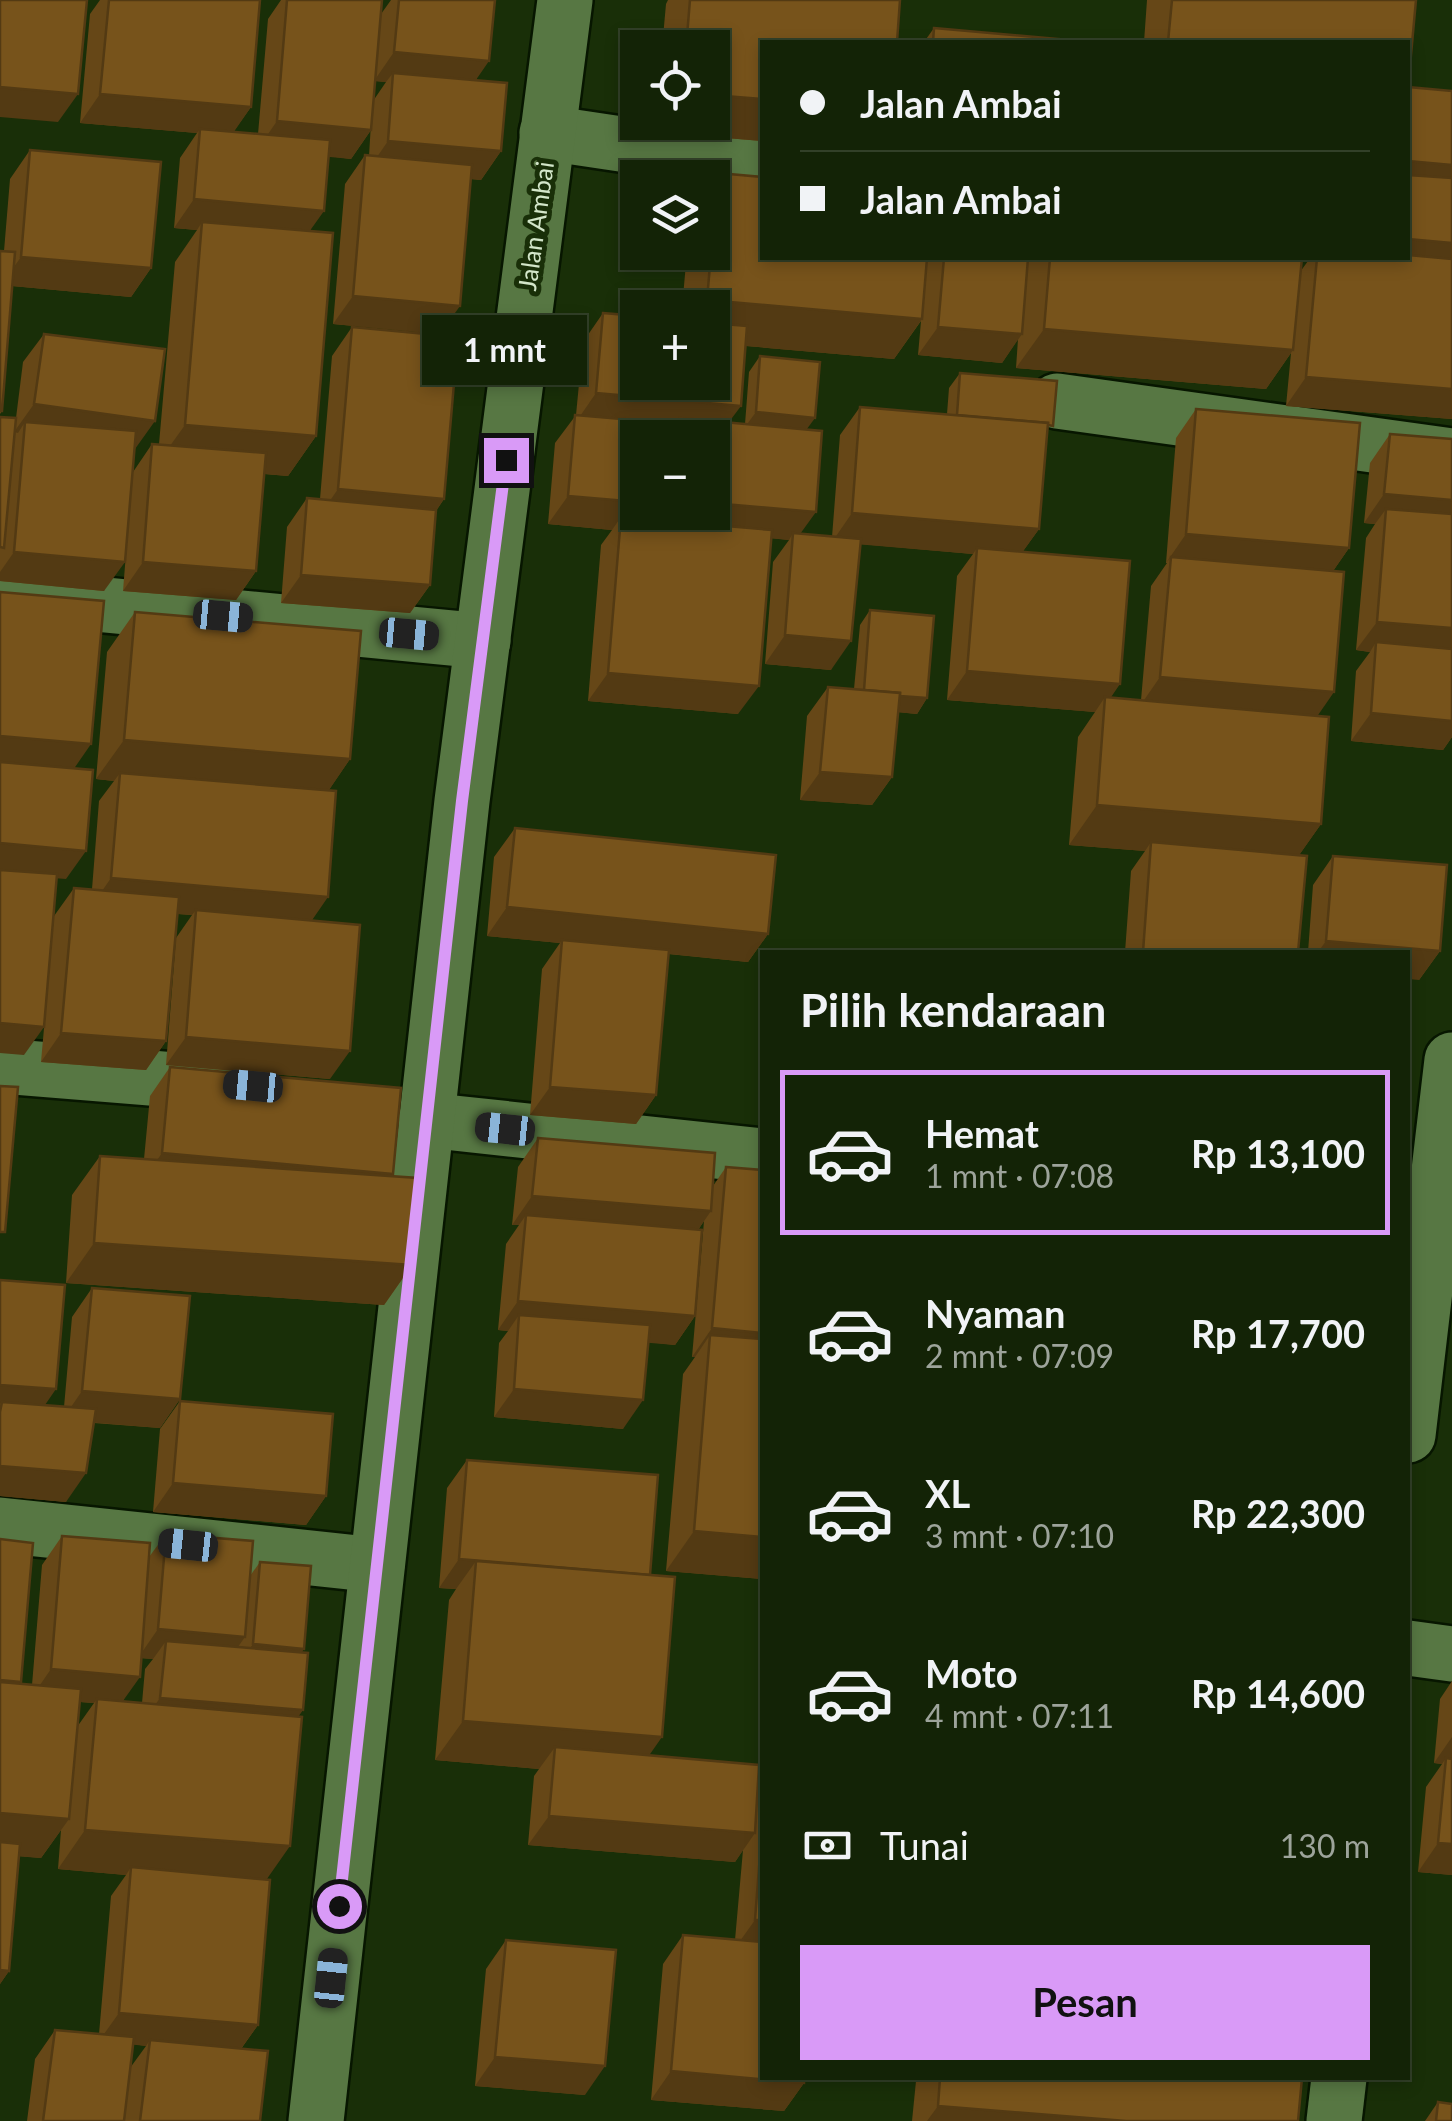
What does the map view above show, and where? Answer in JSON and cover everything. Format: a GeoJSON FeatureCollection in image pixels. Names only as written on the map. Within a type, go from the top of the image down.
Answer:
{"type":"FeatureCollection","features":[{"type":"Feature","properties":{"kind":"street","name":"Jalan Ambai"},"geometry":{"type":"LineString","coordinates":[[316,2121],[377,1565],[411,1104],[483,640],[565,0]]}},
{"type":"Feature","properties":{"kind":"street"},"geometry":{"type":"LineString","coordinates":[[548,134],[760,165]]}},
{"type":"Feature","properties":{"kind":"street"},"geometry":{"type":"LineString","coordinates":[[1058,400],[1452,456]]}},
{"type":"Feature","properties":{"kind":"street"},"geometry":{"type":"LineString","coordinates":[[0,594],[483,640]]}},
{"type":"Feature","properties":{"kind":"street"},"geometry":{"type":"LineString","coordinates":[[1410,1399],[1420,1222],[1452,1060]]}},
{"type":"Feature","properties":{"kind":"street"},"geometry":{"type":"LineString","coordinates":[[0,1066],[289,1089]]}},
{"type":"Feature","properties":{"kind":"street"},"geometry":{"type":"LineString","coordinates":[[411,1104],[760,1156]]}},
{"type":"Feature","properties":{"kind":"street"},"geometry":{"type":"LineString","coordinates":[[0,1525],[377,1565]]}},
{"type":"Feature","properties":{"kind":"street"},"geometry":{"type":"LineString","coordinates":[[1410,1648],[1452,1654]]}},
{"type":"Feature","properties":{"kind":"street"},"geometry":{"type":"LineString","coordinates":[[1334,2121],[1338,2080]]}},
{"type":"Feature","properties":{"kind":"building"},"geometry":{"type":"Polygon","coordinates":[[[0,0],[87,0],[78,94],[0,87],[0,0]]]}},
{"type":"Feature","properties":{"kind":"building"},"geometry":{"type":"Polygon","coordinates":[[[109,0],[260,0],[251,107],[100,94],[109,0]]]}},
{"type":"Feature","properties":{"kind":"building"},"geometry":{"type":"Polygon","coordinates":[[[287,0],[382,0],[371,130],[277,121],[287,0]]]}},
{"type":"Feature","properties":{"kind":"building"},"geometry":{"type":"Polygon","coordinates":[[[399,0],[495,0],[489,61],[394,52],[399,0]]]}},
{"type":"Feature","properties":{"kind":"building"},"geometry":{"type":"Polygon","coordinates":[[[690,0],[900,0],[897,40],[760,40],[760,99],[730,96],[730,30],[688,30],[690,0]]]}},
{"type":"Feature","properties":{"kind":"building"},"geometry":{"type":"Polygon","coordinates":[[[1172,0],[1416,0],[1410,66],[1410,40],[1168,40],[1172,0]]]}},
{"type":"Feature","properties":{"kind":"building"},"geometry":{"type":"Polygon","coordinates":[[[934,28],[1068,40],[933,40],[934,28]]]}},
{"type":"Feature","properties":{"kind":"building"},"geometry":{"type":"Polygon","coordinates":[[[393,73],[507,83],[501,151],[388,141],[393,73]]]}},
{"type":"Feature","properties":{"kind":"building"},"geometry":{"type":"Polygon","coordinates":[[[1410,87],[1452,91],[1452,165],[1410,161],[1410,87]]]}},
{"type":"Feature","properties":{"kind":"building"},"geometry":{"type":"Polygon","coordinates":[[[200,129],[330,140],[324,211],[194,199],[200,129]]]}},
{"type":"Feature","properties":{"kind":"building"},"geometry":{"type":"Polygon","coordinates":[[[30,150],[161,162],[151,268],[21,257],[30,150]]]}},
{"type":"Feature","properties":{"kind":"building"},"geometry":{"type":"Polygon","coordinates":[[[365,155],[472,165],[460,306],[353,296],[365,155]]]}},
{"type":"Feature","properties":{"kind":"building"},"geometry":{"type":"Polygon","coordinates":[[[730,174],[760,177],[760,260],[927,260],[922,319],[730,302],[730,290],[708,290],[710,270],[730,270],[730,174]]]}},
{"type":"Feature","properties":{"kind":"building"},"geometry":{"type":"Polygon","coordinates":[[[1410,175],[1452,178],[1452,243],[1410,239],[1410,175]]]}},
{"type":"Feature","properties":{"kind":"building"},"geometry":{"type":"Polygon","coordinates":[[[202,222],[333,233],[316,436],[185,425],[202,222]]]}},
{"type":"Feature","properties":{"kind":"building"},"geometry":{"type":"Polygon","coordinates":[[[0,251],[15,252],[2,411],[0,411],[0,251]]]}},
{"type":"Feature","properties":{"kind":"building"},"geometry":{"type":"Polygon","coordinates":[[[1410,255],[1452,259],[1452,389],[1306,377],[1317,260],[1410,260],[1410,255]]]}},
{"type":"Feature","properties":{"kind":"building"},"geometry":{"type":"Polygon","coordinates":[[[944,260],[1028,260],[1022,334],[938,327],[944,260]]]}},
{"type":"Feature","properties":{"kind":"building"},"geometry":{"type":"Polygon","coordinates":[[[1050,260],[1302,260],[1293,350],[1044,329],[1050,260]]]}},
{"type":"Feature","properties":{"kind":"building"},"geometry":{"type":"Polygon","coordinates":[[[603,313],[620,314],[620,395],[596,393],[603,313]]]}},
{"type":"Feature","properties":{"kind":"building"},"geometry":{"type":"Polygon","coordinates":[[[730,325],[747,326],[741,406],[674,400],[730,400],[730,325]]]}},
{"type":"Feature","properties":{"kind":"building"},"geometry":{"type":"Polygon","coordinates":[[[352,327],[458,337],[444,499],[338,489],[352,327]]]}},
{"type":"Feature","properties":{"kind":"building"},"geometry":{"type":"Polygon","coordinates":[[[44,334],[165,349],[155,421],[34,404],[44,334]]]}},
{"type":"Feature","properties":{"kind":"building"},"geometry":{"type":"Polygon","coordinates":[[[760,356],[820,362],[815,418],[756,412],[760,356]]]}},
{"type":"Feature","properties":{"kind":"building"},"geometry":{"type":"Polygon","coordinates":[[[960,373],[1057,381],[1053,426],[957,415],[960,373]]]}},
{"type":"Feature","properties":{"kind":"building"},"geometry":{"type":"Polygon","coordinates":[[[860,407],[1048,423],[1039,529],[852,513],[860,407]]]}},
{"type":"Feature","properties":{"kind":"building"},"geometry":{"type":"Polygon","coordinates":[[[1196,409],[1360,423],[1349,548],[1186,534],[1196,409]]]}},
{"type":"Feature","properties":{"kind":"building"},"geometry":{"type":"Polygon","coordinates":[[[575,415],[634,420],[620,420],[620,500],[568,496],[575,415]]]}},
{"type":"Feature","properties":{"kind":"building"},"geometry":{"type":"Polygon","coordinates":[[[0,417],[16,418],[4,548],[0,547],[0,417]]]}},
{"type":"Feature","properties":{"kind":"building"},"geometry":{"type":"Polygon","coordinates":[[[25,422],[136,431],[125,562],[14,552],[25,422]]]}},
{"type":"Feature","properties":{"kind":"building"},"geometry":{"type":"Polygon","coordinates":[[[730,423],[822,431],[816,512],[730,505],[730,423]]]}},
{"type":"Feature","properties":{"kind":"building"},"geometry":{"type":"Polygon","coordinates":[[[1390,434],[1452,439],[1452,500],[1384,494],[1390,434]]]}},
{"type":"Feature","properties":{"kind":"building"},"geometry":{"type":"Polygon","coordinates":[[[152,444],[266,453],[256,571],[143,562],[152,444]]]}},
{"type":"Feature","properties":{"kind":"building"},"geometry":{"type":"Polygon","coordinates":[[[307,498],[436,510],[430,585],[301,575],[307,498]]]}},
{"type":"Feature","properties":{"kind":"building"},"geometry":{"type":"Polygon","coordinates":[[[1386,509],[1452,514],[1452,628],[1377,622],[1386,509]]]}},
{"type":"Feature","properties":{"kind":"building"},"geometry":{"type":"Polygon","coordinates":[[[730,526],[772,530],[759,686],[608,673],[620,529],[730,530],[730,526]]]}},
{"type":"Feature","properties":{"kind":"building"},"geometry":{"type":"Polygon","coordinates":[[[793,533],[861,539],[851,641],[785,635],[793,533]]]}},
{"type":"Feature","properties":{"kind":"building"},"geometry":{"type":"Polygon","coordinates":[[[977,548],[1130,561],[1120,684],[967,671],[977,548]]]}},
{"type":"Feature","properties":{"kind":"building"},"geometry":{"type":"Polygon","coordinates":[[[1171,557],[1344,572],[1334,692],[1160,677],[1171,557]]]}},
{"type":"Feature","properties":{"kind":"building"},"geometry":{"type":"Polygon","coordinates":[[[0,592],[104,601],[91,744],[0,736],[0,592]]]}},
{"type":"Feature","properties":{"kind":"building"},"geometry":{"type":"Polygon","coordinates":[[[870,610],[934,616],[927,698],[864,690],[870,610]]]}},
{"type":"Feature","properties":{"kind":"building"},"geometry":{"type":"Polygon","coordinates":[[[135,612],[361,631],[350,759],[124,740],[135,612]]]}},
{"type":"Feature","properties":{"kind":"building"},"geometry":{"type":"Polygon","coordinates":[[[1376,642],[1452,649],[1452,721],[1371,713],[1376,642]]]}},
{"type":"Feature","properties":{"kind":"building"},"geometry":{"type":"Polygon","coordinates":[[[828,687],[900,693],[892,777],[820,772],[828,687]]]}},
{"type":"Feature","properties":{"kind":"building"},"geometry":{"type":"Polygon","coordinates":[[[1105,697],[1329,717],[1321,824],[1097,805],[1105,697]]]}},
{"type":"Feature","properties":{"kind":"building"},"geometry":{"type":"Polygon","coordinates":[[[0,762],[93,770],[86,851],[0,843],[0,762]]]}},
{"type":"Feature","properties":{"kind":"building"},"geometry":{"type":"Polygon","coordinates":[[[120,773],[336,791],[328,897],[111,878],[120,773]]]}},
{"type":"Feature","properties":{"kind":"building"},"geometry":{"type":"Polygon","coordinates":[[[515,828],[776,855],[768,934],[507,907],[515,828]]]}},
{"type":"Feature","properties":{"kind":"building"},"geometry":{"type":"Polygon","coordinates":[[[1151,842],[1307,856],[1298,950],[1143,950],[1151,842]]]}},
{"type":"Feature","properties":{"kind":"building"},"geometry":{"type":"Polygon","coordinates":[[[1333,856],[1447,865],[1440,951],[1326,941],[1333,856]]]}},
{"type":"Feature","properties":{"kind":"building"},"geometry":{"type":"Polygon","coordinates":[[[0,870],[57,874],[44,1027],[0,1023],[0,870]]]}},
{"type":"Feature","properties":{"kind":"building"},"geometry":{"type":"Polygon","coordinates":[[[74,888],[179,897],[166,1041],[61,1033],[74,888]]]}},
{"type":"Feature","properties":{"kind":"building"},"geometry":{"type":"Polygon","coordinates":[[[196,910],[360,925],[350,1051],[186,1037],[196,910]]]}},
{"type":"Feature","properties":{"kind":"building"},"geometry":{"type":"Polygon","coordinates":[[[562,940],[669,950],[656,1095],[550,1087],[562,940]]]}},
{"type":"Feature","properties":{"kind":"building"},"geometry":{"type":"Polygon","coordinates":[[[170,1067],[401,1088],[393,1174],[162,1153],[170,1067]]]}},
{"type":"Feature","properties":{"kind":"building"},"geometry":{"type":"Polygon","coordinates":[[[0,1086],[18,1087],[5,1232],[0,1232],[0,1086]]]}},
{"type":"Feature","properties":{"kind":"building"},"geometry":{"type":"Polygon","coordinates":[[[538,1138],[715,1153],[711,1211],[532,1196],[538,1138]]]}},
{"type":"Feature","properties":{"kind":"building"},"geometry":{"type":"Polygon","coordinates":[[[100,1156],[418,1178],[412,1265],[94,1243],[100,1156]]]}},
{"type":"Feature","properties":{"kind":"building"},"geometry":{"type":"Polygon","coordinates":[[[726,1167],[760,1170],[760,1333],[712,1328],[726,1167]]]}},
{"type":"Feature","properties":{"kind":"building"},"geometry":{"type":"Polygon","coordinates":[[[526,1215],[702,1230],[695,1316],[518,1301],[526,1215]]]}},
{"type":"Feature","properties":{"kind":"building"},"geometry":{"type":"Polygon","coordinates":[[[0,1280],[65,1285],[56,1389],[0,1385],[0,1280]]]}},
{"type":"Feature","properties":{"kind":"building"},"geometry":{"type":"Polygon","coordinates":[[[92,1288],[190,1296],[180,1399],[82,1391],[92,1288]]]}},
{"type":"Feature","properties":{"kind":"building"},"geometry":{"type":"Polygon","coordinates":[[[519,1315],[650,1325],[643,1400],[514,1389],[519,1315]]]}},
{"type":"Feature","properties":{"kind":"building"},"geometry":{"type":"Polygon","coordinates":[[[710,1335],[760,1339],[760,1537],[694,1531],[710,1335]]]}},
{"type":"Feature","properties":{"kind":"building"},"geometry":{"type":"Polygon","coordinates":[[[180,1401],[333,1414],[326,1496],[173,1483],[180,1401]]]}},
{"type":"Feature","properties":{"kind":"building"},"geometry":{"type":"Polygon","coordinates":[[[2,1402],[96,1409],[86,1473],[0,1466],[2,1402]]]}},
{"type":"Feature","properties":{"kind":"building"},"geometry":{"type":"Polygon","coordinates":[[[467,1460],[658,1475],[650,1575],[459,1559],[467,1460]]]}},
{"type":"Feature","properties":{"kind":"building"},"geometry":{"type":"Polygon","coordinates":[[[166,1534],[253,1541],[245,1637],[158,1629],[166,1534]]]}},
{"type":"Feature","properties":{"kind":"building"},"geometry":{"type":"Polygon","coordinates":[[[62,1536],[150,1543],[140,1677],[51,1669],[62,1536]]]}},
{"type":"Feature","properties":{"kind":"building"},"geometry":{"type":"Polygon","coordinates":[[[0,1539],[33,1543],[21,1682],[0,1680],[0,1539]]]}},
{"type":"Feature","properties":{"kind":"building"},"geometry":{"type":"Polygon","coordinates":[[[476,1561],[675,1577],[662,1737],[463,1721],[476,1561]]]}},
{"type":"Feature","properties":{"kind":"building"},"geometry":{"type":"Polygon","coordinates":[[[260,1562],[311,1566],[304,1649],[253,1644],[260,1562]]]}},
{"type":"Feature","properties":{"kind":"building"},"geometry":{"type":"Polygon","coordinates":[[[166,1641],[308,1653],[303,1710],[160,1698],[166,1641]]]}},
{"type":"Feature","properties":{"kind":"building"},"geometry":{"type":"Polygon","coordinates":[[[0,1682],[81,1689],[69,1819],[0,1813],[0,1682]]]}},
{"type":"Feature","properties":{"kind":"building"},"geometry":{"type":"Polygon","coordinates":[[[97,1699],[302,1717],[290,1846],[85,1830],[97,1699]]]}},
{"type":"Feature","properties":{"kind":"building"},"geometry":{"type":"Polygon","coordinates":[[[555,1747],[759,1765],[755,1833],[549,1816],[555,1747]]]}},
{"type":"Feature","properties":{"kind":"building"},"geometry":{"type":"Polygon","coordinates":[[[1446,1758],[1452,1759],[1452,1844],[1438,1843],[1446,1758]]]}},
{"type":"Feature","properties":{"kind":"building"},"geometry":{"type":"Polygon","coordinates":[[[0,1842],[20,1844],[9,1971],[0,1970],[0,1842]]]}},
{"type":"Feature","properties":{"kind":"building"},"geometry":{"type":"Polygon","coordinates":[[[760,1855],[760,1920],[755,1920],[760,1855]]]}},
{"type":"Feature","properties":{"kind":"building"},"geometry":{"type":"Polygon","coordinates":[[[131,1867],[270,1880],[258,2025],[119,2013],[131,1867]]]}},
{"type":"Feature","properties":{"kind":"building"},"geometry":{"type":"Polygon","coordinates":[[[683,1935],[760,1942],[760,2079],[671,2071],[683,1935]]]}},
{"type":"Feature","properties":{"kind":"building"},"geometry":{"type":"Polygon","coordinates":[[[506,1940],[616,1950],[605,2066],[495,2057],[506,1940]]]}},
{"type":"Feature","properties":{"kind":"building"},"geometry":{"type":"Polygon","coordinates":[[[55,2030],[134,2037],[124,2121],[43,2121],[55,2030]]]}},
{"type":"Feature","properties":{"kind":"building"},"geometry":{"type":"Polygon","coordinates":[[[150,2040],[268,2051],[260,2121],[140,2121],[150,2040]]]}},
{"type":"Feature","properties":{"kind":"building"},"geometry":{"type":"Polygon","coordinates":[[[940,2080],[1302,2080],[1298,2121],[1126,2121],[938,2106],[940,2080]]]}},
{"type":"Feature","properties":{"kind":"building"},"geometry":{"type":"Polygon","coordinates":[[[1438,2102],[1452,2104],[1452,2121],[1436,2121],[1438,2102]]]}},
{"type":"Feature","properties":{"kind":"route"},"geometry":{"type":"LineString","coordinates":[[339,1906],[462,801],[506,460]]}}]}
